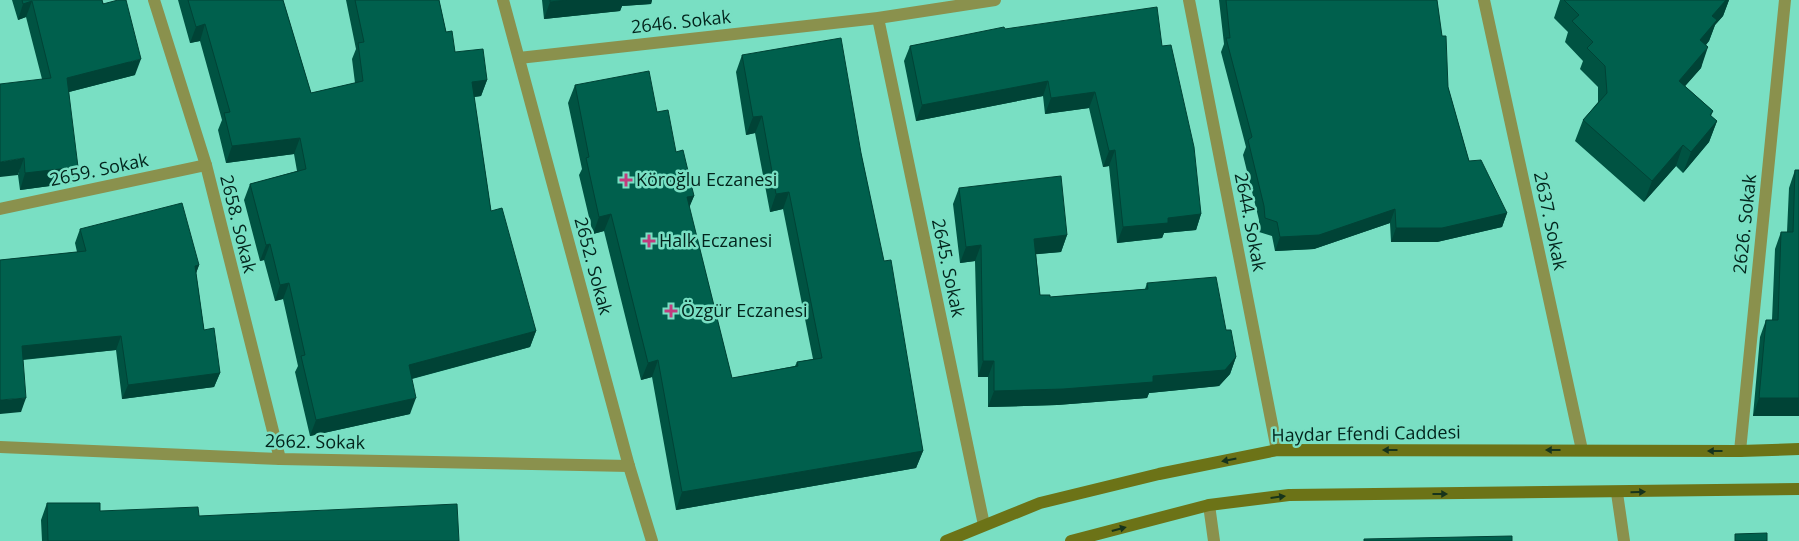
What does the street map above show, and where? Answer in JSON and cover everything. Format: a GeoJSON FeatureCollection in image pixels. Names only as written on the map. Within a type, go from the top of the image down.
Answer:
{"type":"FeatureCollection","features":[{"type":"Feature","properties":{"kind":"main road","name":"Haydar Efendi Caddesi"},"geometry":{"type":"LineString","coordinates":[[946,541],[1040,503],[1159,474],[1277,450],[1740,451],[1799,448]]}},
{"type":"Feature","properties":{"kind":"main road"},"geometry":{"type":"LineString","coordinates":[[1072,541],[1209,505],[1289,495],[1617,493],[1799,489]]}},
{"type":"Feature","properties":{"kind":"street","name":"2658. Sokak"},"geometry":{"type":"LineString","coordinates":[[154,0],[206,165],[280,459]]}},
{"type":"Feature","properties":{"kind":"street","name":"2652. Sokak"},"geometry":{"type":"LineString","coordinates":[[503,0],[628,466],[652,541]]}},
{"type":"Feature","properties":{"kind":"street","name":"2646. Sokak"},"geometry":{"type":"LineString","coordinates":[[519,58],[878,18],[995,0]]}},
{"type":"Feature","properties":{"kind":"street","name":"2644. Sokak"},"geometry":{"type":"LineString","coordinates":[[1188,0],[1277,450]]}},
{"type":"Feature","properties":{"kind":"street","name":"2637. Sokak"},"geometry":{"type":"LineString","coordinates":[[1484,0],[1582,450]]}},
{"type":"Feature","properties":{"kind":"street","name":"2626. Sokak"},"geometry":{"type":"LineString","coordinates":[[1740,451],[1785,0]]}},
{"type":"Feature","properties":{"kind":"street","name":"2645. Sokak"},"geometry":{"type":"LineString","coordinates":[[878,18],[984,525]]}},
{"type":"Feature","properties":{"kind":"street","name":"2659. Sokak"},"geometry":{"type":"LineString","coordinates":[[0,210],[206,165]]}},
{"type":"Feature","properties":{"kind":"street","name":"2662. Sokak"},"geometry":{"type":"LineString","coordinates":[[0,447],[280,459],[628,466]]}},
{"type":"Feature","properties":{"kind":"street"},"geometry":{"type":"LineString","coordinates":[[1617,493],[1624,541]]}},
{"type":"Feature","properties":{"kind":"street"},"geometry":{"type":"LineString","coordinates":[[1209,505],[1214,541]]}},
{"type":"Feature","properties":{"kind":"building"},"geometry":{"type":"Polygon","coordinates":[[[22,0],[102,0],[103,4],[126,0],[141,59],[67,78],[78,167],[25,173],[24,158],[0,162],[0,84],[51,78],[32,1],[23,4],[22,0]]]}},
{"type":"Feature","properties":{"kind":"building"},"geometry":{"type":"Polygon","coordinates":[[[188,0],[283,0],[311,93],[363,81],[358,43],[364,42],[355,0],[439,0],[446,32],[452,31],[455,52],[483,49],[487,80],[472,82],[491,211],[502,208],[536,331],[409,365],[416,398],[316,420],[301,356],[305,355],[289,283],[280,285],[270,244],[266,245],[250,184],[306,169],[300,138],[232,146],[224,113],[230,112],[205,24],[196,27],[188,0]]]}},
{"type":"Feature","properties":{"kind":"building"},"geometry":{"type":"Polygon","coordinates":[[[550,0],[567,0],[550,2],[550,0]]]}},
{"type":"Feature","properties":{"kind":"building"},"geometry":{"type":"Polygon","coordinates":[[[1226,0],[1437,0],[1442,36],[1446,36],[1448,87],[1469,161],[1481,160],[1507,213],[1442,228],[1396,228],[1395,209],[1319,235],[1280,237],[1277,222],[1265,218],[1264,206],[1248,140],[1252,137],[1226,38],[1230,38],[1226,0]]]}},
{"type":"Feature","properties":{"kind":"building"},"geometry":{"type":"Polygon","coordinates":[[[1564,0],[1726,0],[1712,16],[1717,20],[1700,40],[1708,47],[1679,81],[1713,111],[1710,115],[1717,121],[1691,152],[1683,145],[1652,181],[1583,120],[1607,93],[1605,66],[1587,48],[1593,42],[1572,21],[1579,15],[1564,0]]]}},
{"type":"Feature","properties":{"kind":"building"},"geometry":{"type":"Polygon","coordinates":[[[1157,7],[1162,46],[1171,45],[1194,147],[1201,214],[1168,218],[1168,223],[1123,227],[1115,150],[1109,151],[1095,92],[1051,98],[1048,81],[922,105],[910,46],[1004,27],[1005,29],[1157,7]]]}},
{"type":"Feature","properties":{"kind":"building"},"geometry":{"type":"Polygon","coordinates":[[[841,38],[861,153],[884,261],[891,260],[923,451],[682,492],[658,360],[648,363],[611,214],[599,217],[586,158],[589,157],[575,85],[649,71],[657,112],[668,110],[676,152],[683,150],[694,196],[687,197],[732,378],[798,366],[797,362],[822,358],[789,192],[776,194],[762,116],[753,117],[742,55],[841,38]]]}},
{"type":"Feature","properties":{"kind":"building"},"geometry":{"type":"Polygon","coordinates":[[[1795,170],[1799,170],[1799,398],[1759,398],[1766,320],[1778,320],[1781,232],[1793,232],[1795,170]]]}},
{"type":"Feature","properties":{"kind":"building"},"geometry":{"type":"Polygon","coordinates":[[[1061,176],[1067,235],[1034,239],[1040,295],[1050,295],[1050,297],[1148,289],[1147,283],[1216,277],[1226,330],[1231,330],[1236,357],[1225,370],[1153,376],[1153,382],[1063,389],[994,391],[994,361],[983,361],[981,245],[966,247],[959,188],[1061,176]]]}},
{"type":"Feature","properties":{"kind":"building"},"geometry":{"type":"Polygon","coordinates":[[[182,203],[199,265],[195,266],[204,330],[214,328],[220,373],[128,385],[121,336],[22,346],[26,398],[0,400],[0,260],[86,251],[80,229],[182,203]]]}},
{"type":"Feature","properties":{"kind":"building"},"geometry":{"type":"Polygon","coordinates":[[[47,503],[100,503],[100,511],[198,507],[199,516],[457,504],[459,541],[48,541],[47,503]]]}},
{"type":"Feature","properties":{"kind":"building"},"geometry":{"type":"Polygon","coordinates":[[[1767,533],[1767,541],[1735,541],[1735,534],[1767,533]]]}},
{"type":"Feature","properties":{"kind":"building"},"geometry":{"type":"Polygon","coordinates":[[[1512,536],[1512,541],[1364,541],[1364,539],[1512,536]]]}},
{"type":"Feature","properties":{"kind":"place","name":"Köroğlu Eczanesi"},"geometry":{"type":"Point","coordinates":[626,180]}},
{"type":"Feature","properties":{"kind":"place","name":"Halk Eczanesi"},"geometry":{"type":"Point","coordinates":[649,241]}},
{"type":"Feature","properties":{"kind":"place","name":"Özgür Eczanesi"},"geometry":{"type":"Point","coordinates":[671,311]}}]}
